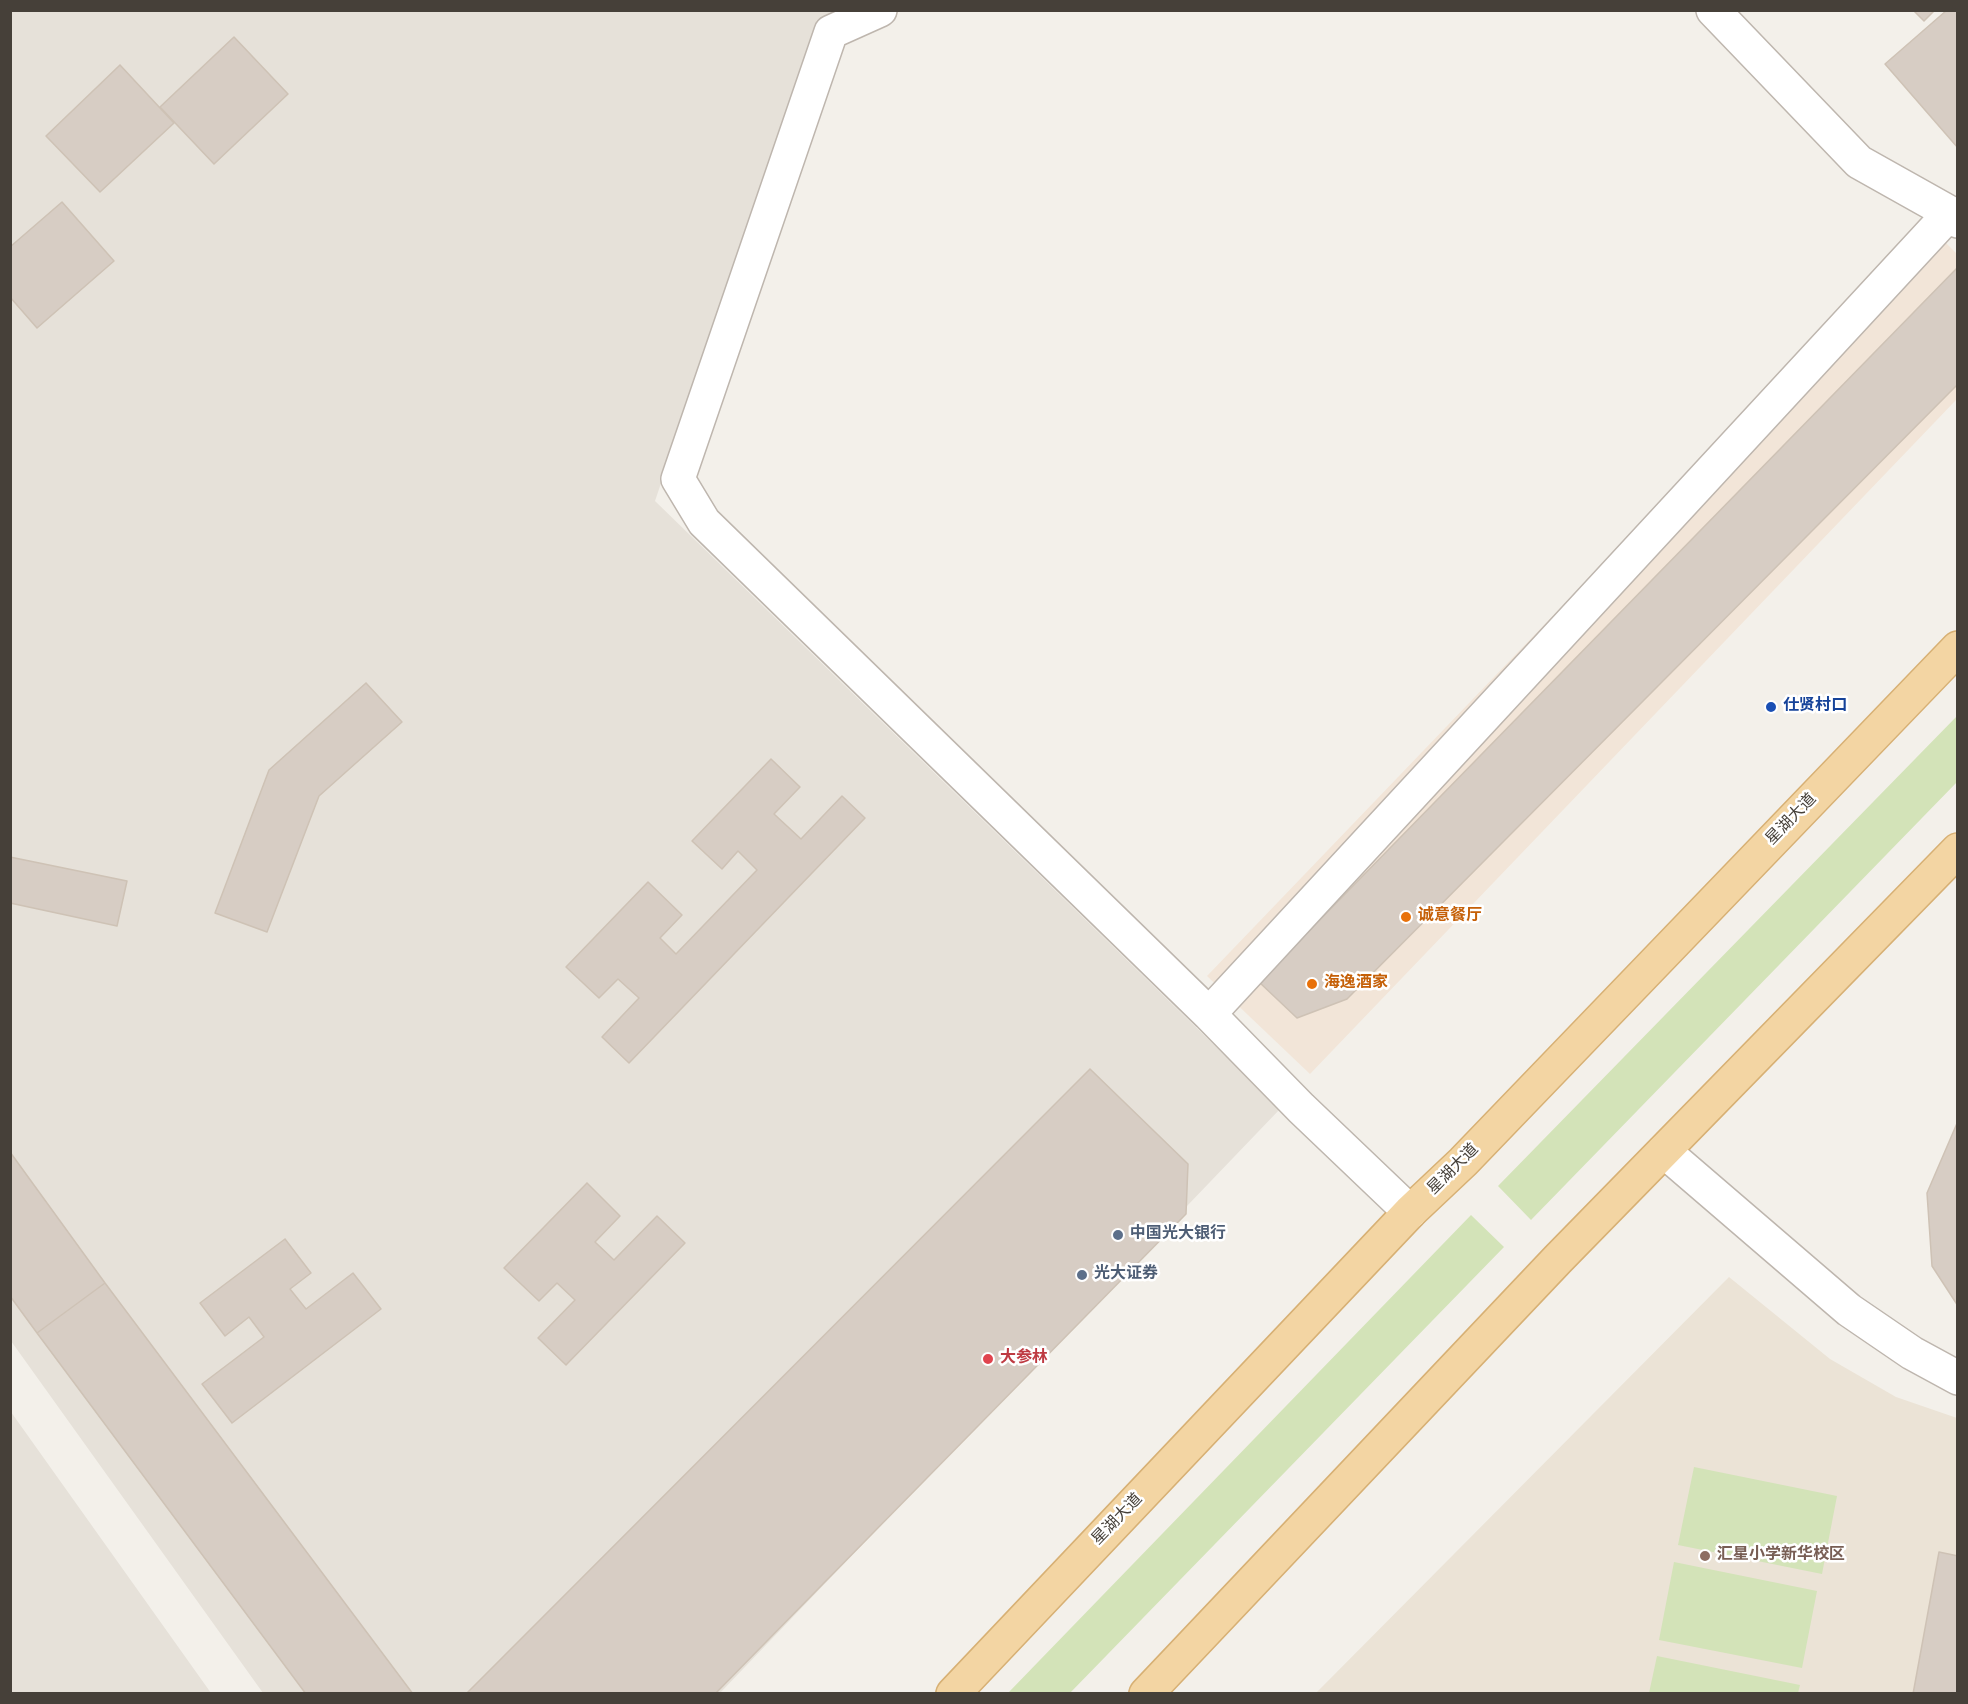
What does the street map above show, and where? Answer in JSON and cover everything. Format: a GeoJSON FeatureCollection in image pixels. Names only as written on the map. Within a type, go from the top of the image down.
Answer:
{"type":"FeatureCollection","features":[{"type":"Feature","properties":{"kind":"main road","name":"星湖大道"},"geometry":{"type":"LineString","coordinates":[[953,1694],[1410,1212],[1463,1161],[1958,648]]}},
{"type":"Feature","properties":{"kind":"main road"},"geometry":{"type":"LineString","coordinates":[[1146,1694],[1550,1268],[1958,849]]}},
{"type":"Feature","properties":{"kind":"street"},"geometry":{"type":"LineString","coordinates":[[880,10],[831,32],[678,478],[704,522],[1209,1014],[1301,1108],[1410,1212]]}},
{"type":"Feature","properties":{"kind":"street"},"geometry":{"type":"LineString","coordinates":[[1209,1014],[1954,217],[1859,162],[1713,10]]}},
{"type":"Feature","properties":{"kind":"street"},"geometry":{"type":"LineString","coordinates":[[1664,1151],[1849,1310],[1912,1353],[1958,1378]]}},
{"type":"Feature","properties":{"kind":"shaded area"},"geometry":{"type":"Polygon","coordinates":[[[10,11],[838,11],[817,20],[655,501],[1280,1109],[720,1693],[263,1693],[11,1341],[10,11]]]}},
{"type":"Feature","properties":{"kind":"shaded area"},"geometry":{"type":"Polygon","coordinates":[[[1928,225],[1957,254],[1957,399],[1310,1074],[1207,976],[1928,225]]]}},
{"type":"Feature","properties":{"kind":"shaded area","name":"汇星小学新华校区"},"geometry":{"type":"Polygon","coordinates":[[[1729,1277],[1830,1359],[1896,1397],[1957,1418],[1957,1693],[1315,1694],[1729,1277]]]}},
{"type":"Feature","properties":{"kind":"shaded area"},"geometry":{"type":"Polygon","coordinates":[[[11,1412],[211,1693],[11,1693],[11,1412]]]}},
{"type":"Feature","properties":{"kind":"green space"},"geometry":{"type":"Polygon","coordinates":[[[1957,716],[1957,782],[1531,1220],[1498,1186],[1957,716]]]}},
{"type":"Feature","properties":{"kind":"green space"},"geometry":{"type":"Polygon","coordinates":[[[1471,1215],[1504,1247],[1070,1693],[1008,1693],[1471,1215]]]}},
{"type":"Feature","properties":{"kind":"green space"},"geometry":{"type":"Polygon","coordinates":[[[1694,1467],[1837,1496],[1822,1574],[1678,1545],[1694,1467]]]}},
{"type":"Feature","properties":{"kind":"green space"},"geometry":{"type":"Polygon","coordinates":[[[1674,1562],[1817,1591],[1802,1668],[1659,1640],[1674,1562]]]}},
{"type":"Feature","properties":{"kind":"green space"},"geometry":{"type":"Polygon","coordinates":[[[1657,1656],[1800,1685],[1798,1693],[1649,1693],[1657,1656]]]}},
{"type":"Feature","properties":{"kind":"building"},"geometry":{"type":"Polygon","coordinates":[[[1913,10],[1935,10],[1924,21],[1913,10]]]}},
{"type":"Feature","properties":{"kind":"building"},"geometry":{"type":"Polygon","coordinates":[[[1947,10],[1958,10],[1958,148],[1885,64],[1947,10]]]}},
{"type":"Feature","properties":{"kind":"building"},"geometry":{"type":"Polygon","coordinates":[[[234,37],[288,94],[214,164],[160,107],[234,37]]]}},
{"type":"Feature","properties":{"kind":"building"},"geometry":{"type":"Polygon","coordinates":[[[120,65],[174,123],[100,192],[46,136],[120,65]]]}},
{"type":"Feature","properties":{"kind":"building"},"geometry":{"type":"Polygon","coordinates":[[[62,202],[114,261],[37,328],[10,297],[10,247],[62,202]]]}},
{"type":"Feature","properties":{"kind":"building"},"geometry":{"type":"Polygon","coordinates":[[[1958,267],[1958,384],[1347,999],[1297,1018],[1259,982],[1958,267]]]}},
{"type":"Feature","properties":{"kind":"building"},"geometry":{"type":"Polygon","coordinates":[[[366,683],[402,722],[319,796],[267,932],[215,913],[269,770],[366,683]]]}},
{"type":"Feature","properties":{"kind":"building"},"geometry":{"type":"Polygon","coordinates":[[[771,759],[800,787],[774,814],[801,839],[842,796],[865,818],[629,1063],[602,1037],[639,998],[618,979],[599,998],[566,967],[648,882],[682,915],[660,938],[676,954],[757,870],[738,851],[722,869],[692,841],[771,759]]]}},
{"type":"Feature","properties":{"kind":"building"},"geometry":{"type":"Polygon","coordinates":[[[10,857],[127,881],[117,926],[10,903],[10,857]]]}},
{"type":"Feature","properties":{"kind":"building"},"geometry":{"type":"Polygon","coordinates":[[[1090,1069],[1188,1164],[1186,1214],[715,1694],[466,1694],[1090,1069]]]}},
{"type":"Feature","properties":{"kind":"building"},"geometry":{"type":"Polygon","coordinates":[[[1958,1121],[1958,1306],[1932,1266],[1927,1193],[1958,1121]]]}},
{"type":"Feature","properties":{"kind":"building"},"geometry":{"type":"Polygon","coordinates":[[[10,1152],[105,1283],[37,1333],[10,1296],[10,1152]]]}},
{"type":"Feature","properties":{"kind":"building"},"geometry":{"type":"Polygon","coordinates":[[[587,1183],[620,1216],[595,1242],[614,1260],[657,1216],[685,1243],[566,1365],[538,1338],[575,1300],[557,1283],[539,1301],[504,1268],[587,1183]]]}},
{"type":"Feature","properties":{"kind":"building"},"geometry":{"type":"Polygon","coordinates":[[[285,1239],[311,1273],[290,1289],[306,1309],[353,1273],[381,1309],[232,1423],[202,1384],[264,1337],[249,1317],[225,1336],[200,1303],[285,1239]]]}},
{"type":"Feature","properties":{"kind":"building"},"geometry":{"type":"Polygon","coordinates":[[[105,1283],[413,1694],[306,1694],[37,1333],[105,1283]]]}},
{"type":"Feature","properties":{"kind":"building"},"geometry":{"type":"Polygon","coordinates":[[[1939,1552],[1958,1556],[1958,1694],[1913,1694],[1939,1552]]]}},
{"type":"Feature","properties":{"kind":"place","name":"仕贤村口"},"geometry":{"type":"Point","coordinates":[1771,707]}},
{"type":"Feature","properties":{"kind":"place","name":"诚意餐厅"},"geometry":{"type":"Point","coordinates":[1406,917]}},
{"type":"Feature","properties":{"kind":"place","name":"海逸酒家"},"geometry":{"type":"Point","coordinates":[1312,984]}},
{"type":"Feature","properties":{"kind":"place","name":"中国光大银行"},"geometry":{"type":"Point","coordinates":[1118,1235]}},
{"type":"Feature","properties":{"kind":"place","name":"光大证券"},"geometry":{"type":"Point","coordinates":[1082,1275]}},
{"type":"Feature","properties":{"kind":"place","name":"大参林"},"geometry":{"type":"Point","coordinates":[988,1359]}},
{"type":"Feature","properties":{"kind":"place","name":"汇星小学新华校区"},"geometry":{"type":"Point","coordinates":[1705,1556]}}]}
